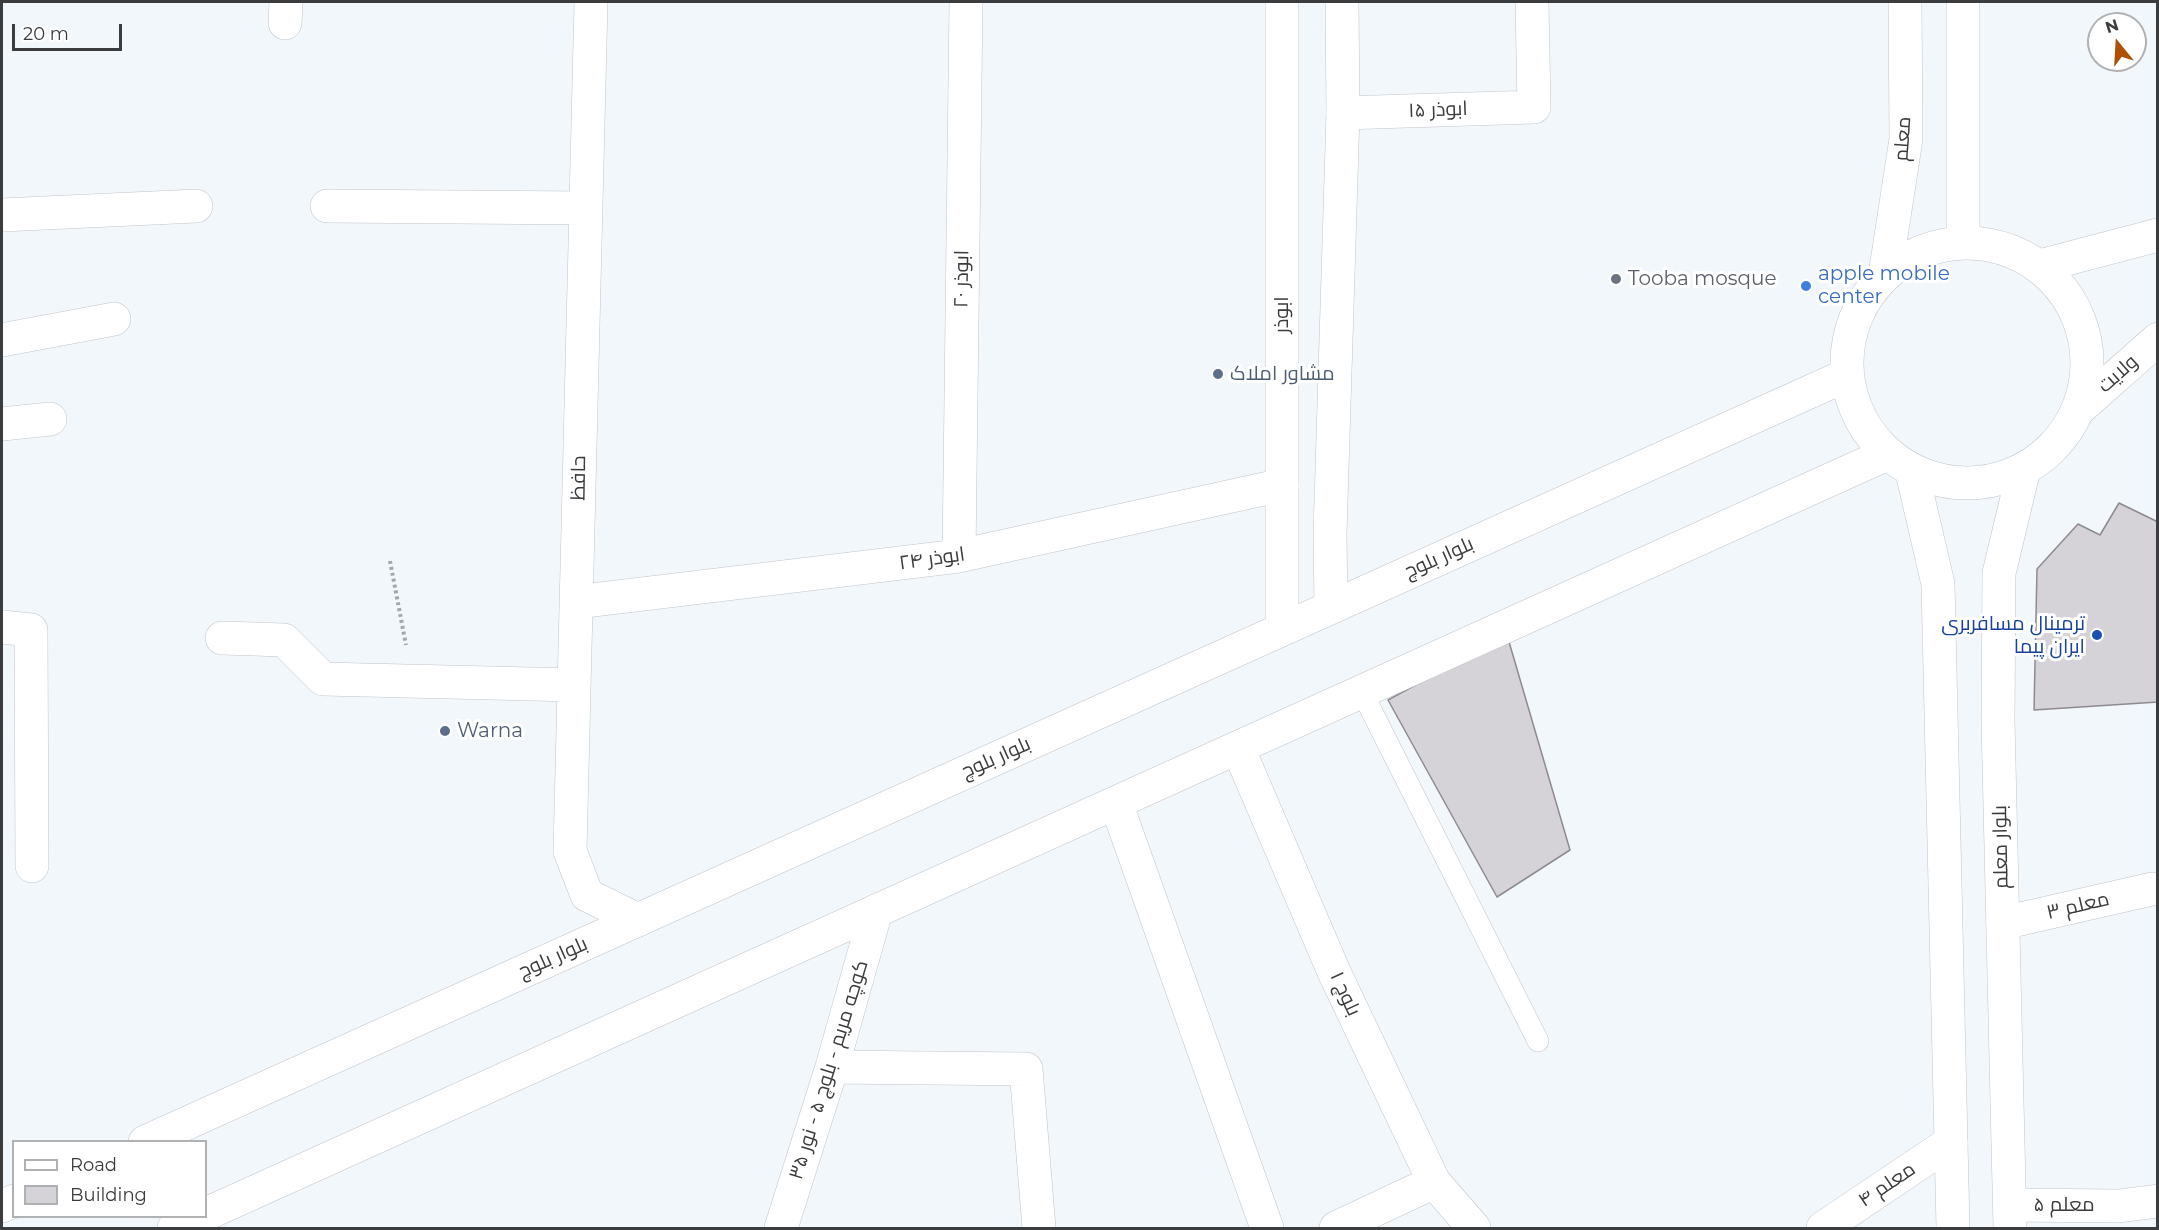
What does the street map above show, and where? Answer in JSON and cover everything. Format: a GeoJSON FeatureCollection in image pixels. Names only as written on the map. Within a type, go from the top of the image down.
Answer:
{"type":"FeatureCollection","features":[{"type":"Feature","properties":{"kind":"main road","name":"حافظ"},"geometry":{"type":"LineString","coordinates":[[591,2],[570,851],[587,895],[638,920]]}},
{"type":"Feature","properties":{"kind":"main road","name":"ابوذر ۲۰"},"geometry":{"type":"LineString","coordinates":[[959,556],[966,2]]}},
{"type":"Feature","properties":{"kind":"main road","name":"ابوذر"},"geometry":{"type":"LineString","coordinates":[[1282,2],[1282,629]]}},
{"type":"Feature","properties":{"kind":"main road"},"geometry":{"type":"LineString","coordinates":[[1331,607],[1330,534],[1343,113],[1342,2]]}},
{"type":"Feature","properties":{"kind":"main road","name":"ابوذر ۱۵"},"geometry":{"type":"LineString","coordinates":[[1343,113],[1534,107],[1532,2]]}},
{"type":"Feature","properties":{"kind":"main road","name":"معلم"},"geometry":{"type":"LineString","coordinates":[[1885,275],[1906,139],[1905,2]]}},
{"type":"Feature","properties":{"kind":"main road"},"geometry":{"type":"LineString","coordinates":[[1963,2],[1963,243]]}},
{"type":"Feature","properties":{"kind":"main road"},"geometry":{"type":"LineString","coordinates":[[2,215],[196,206]]}},
{"type":"Feature","properties":{"kind":"main road"},"geometry":{"type":"LineString","coordinates":[[327,206],[586,208]]}},
{"type":"Feature","properties":{"kind":"main road"},"geometry":{"type":"LineString","coordinates":[[2040,266],[2157,235]]}},
{"type":"Feature","properties":{"kind":"main road"},"geometry":{"type":"LineString","coordinates":[[207,1214],[1362,692],[1900,463],[1950,483],[1983,483],[2024,469],[2057,444],[2079,409],[2088,367],[2082,324],[2064,290],[2040,266],[2007,249],[1963,243],[1916,254],[1885,275],[1860,309],[1847,345],[1847,375],[1855,409],[1900,463],[1938,584],[1953,1228]]}},
{"type":"Feature","properties":{"kind":"main road"},"geometry":{"type":"LineString","coordinates":[[2,340],[114,319]]}},
{"type":"Feature","properties":{"kind":"main road","name":"ولایت"},"geometry":{"type":"LineString","coordinates":[[2079,409],[2157,339]]}},
{"type":"Feature","properties":{"kind":"main road","name":"بلوار بلوچ"},"geometry":{"type":"LineString","coordinates":[[149,1140],[1847,375]]}},
{"type":"Feature","properties":{"kind":"main road"},"geometry":{"type":"LineString","coordinates":[[2,424],[50,419]]}},
{"type":"Feature","properties":{"kind":"main road","name":"بلوار معلم"},"geometry":{"type":"LineString","coordinates":[[2010,1217],[1998,721],[1998,573],[2024,469]]}},
{"type":"Feature","properties":{"kind":"main road","name":"ابوذر ۲۴"},"geometry":{"type":"LineString","coordinates":[[576,602],[959,556],[1282,485]]}},
{"type":"Feature","properties":{"kind":"main road"},"geometry":{"type":"LineString","coordinates":[[2,627],[30,630],[32,866]]}},
{"type":"Feature","properties":{"kind":"main road"},"geometry":{"type":"LineString","coordinates":[[222,638],[284,640],[323,680],[574,685]]}},
{"type":"Feature","properties":{"kind":"main road","name":"بلوچ ۱"},"geometry":{"type":"LineString","coordinates":[[1238,748],[1334,972],[1434,1182],[1474,1228]]}},
{"type":"Feature","properties":{"kind":"main road"},"geometry":{"type":"LineString","coordinates":[[1116,803],[1267,1228]]}},
{"type":"Feature","properties":{"kind":"main road","name":"معلم ۳"},"geometry":{"type":"LineString","coordinates":[[2003,923],[2152,889]]}},
{"type":"Feature","properties":{"kind":"main road","name":"کوچه مریم - بلوچ ۵ - نور ۳۵"},"geometry":{"type":"LineString","coordinates":[[781,1228],[832,1067],[876,911]]}},
{"type":"Feature","properties":{"kind":"main road"},"geometry":{"type":"LineString","coordinates":[[832,1067],[1026,1069],[1039,1228]]}},
{"type":"Feature","properties":{"kind":"main road","name":"معلم ۴"},"geometry":{"type":"LineString","coordinates":[[1823,1228],[1951,1142]]}},
{"type":"Feature","properties":{"kind":"main road"},"geometry":{"type":"LineString","coordinates":[[1336,1228],[1434,1182]]}},
{"type":"Feature","properties":{"kind":"main road","name":"معلم ۵"},"geometry":{"type":"LineString","coordinates":[[2010,1217],[2157,1202]]}},
{"type":"Feature","properties":{"kind":"main road"},"geometry":{"type":"LineString","coordinates":[[174,1228],[196,1218]]}},
{"type":"Feature","properties":{"kind":"lane"},"geometry":{"type":"LineString","coordinates":[[1362,692],[1538,1041]]}},
{"type":"Feature","properties":{"kind":"path"},"geometry":{"type":"LineString","coordinates":[[390,561],[412,681]]}},
{"type":"Feature","properties":{"kind":"building","name":"ترمینال مسافربری ایران پیما"},"geometry":{"type":"Polygon","coordinates":[[[2119,503],[2158,522],[2158,702],[2034,710],[2037,569],[2078,524],[2100,535],[2119,503]]]}},
{"type":"Feature","properties":{"kind":"building"},"geometry":{"type":"Polygon","coordinates":[[[1507,635],[1570,850],[1497,897],[1388,700],[1507,635]]]}},
{"type":"Feature","properties":{"kind":"place","name":"Tooba mosque"},"geometry":{"type":"Point","coordinates":[1616,279]}},
{"type":"Feature","properties":{"kind":"place","name":"apple mobile center"},"geometry":{"type":"Point","coordinates":[1806,286]}},
{"type":"Feature","properties":{"kind":"place","name":"مشاور املاک"},"geometry":{"type":"Point","coordinates":[1218,374]}},
{"type":"Feature","properties":{"kind":"place","name":"ترمینال مسافربری ایران پیما"},"geometry":{"type":"Point","coordinates":[2097,635]}},
{"type":"Feature","properties":{"kind":"place","name":"Warna"},"geometry":{"type":"Point","coordinates":[445,731]}}]}
